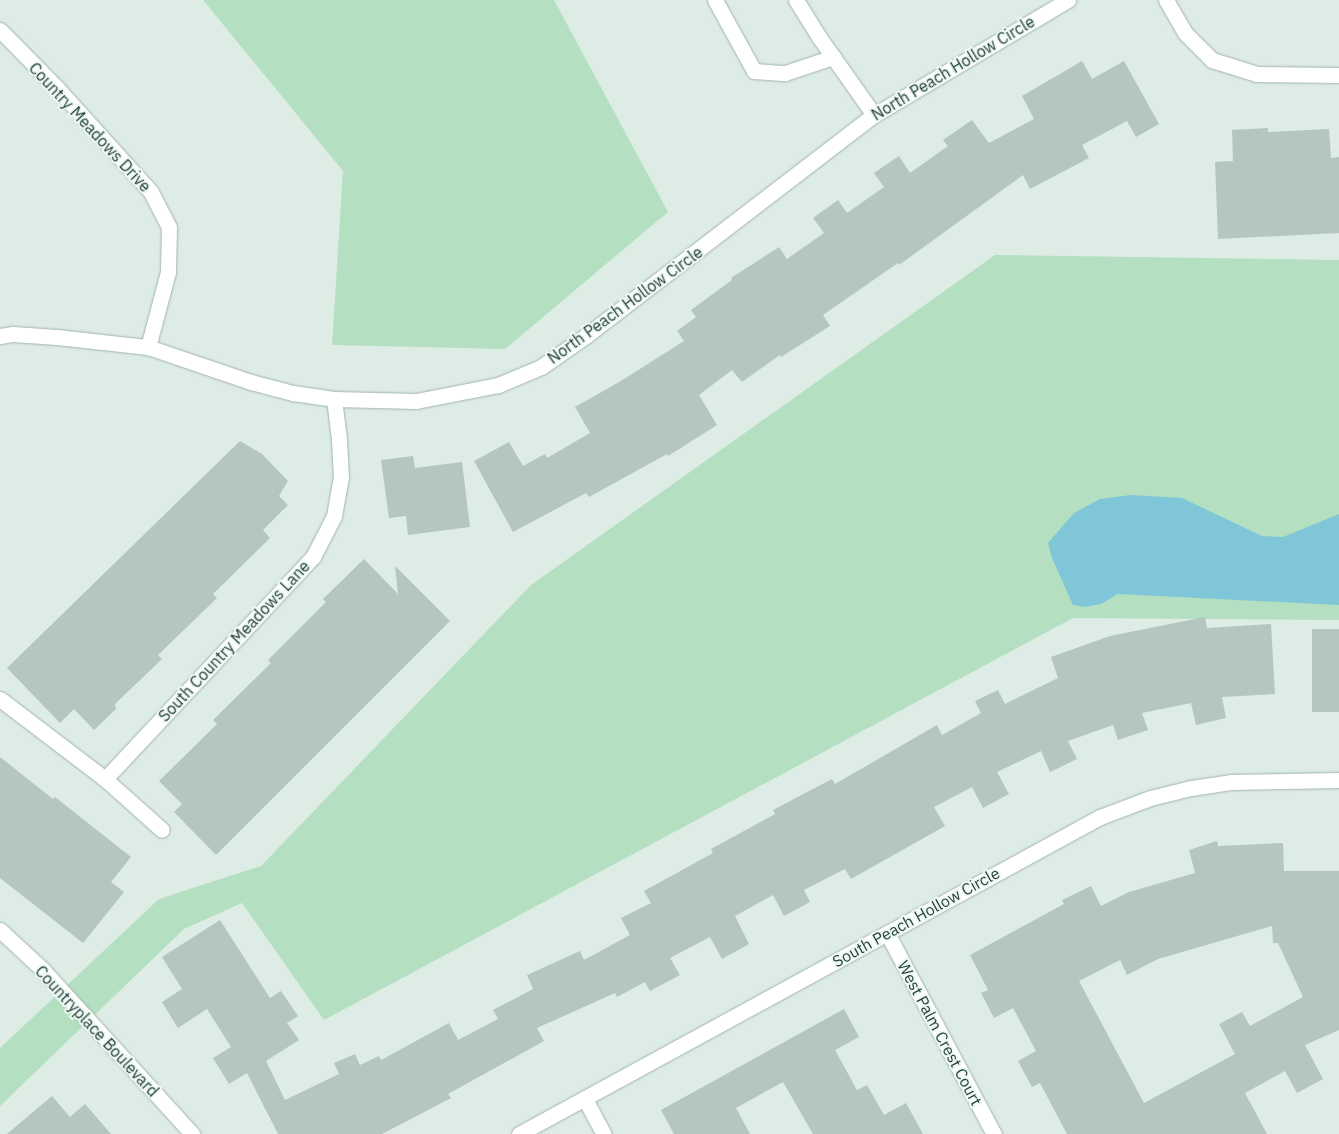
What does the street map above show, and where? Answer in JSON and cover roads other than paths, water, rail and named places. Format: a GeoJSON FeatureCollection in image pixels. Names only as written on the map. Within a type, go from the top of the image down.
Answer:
{"type":"FeatureCollection","features":[{"type":"Feature","properties":{"kind":"street"},"geometry":{"type":"LineString","coordinates":[[715,0],[754,71],[785,73],[832,57]]}},
{"type":"Feature","properties":{"kind":"street"},"geometry":{"type":"LineString","coordinates":[[796,0],[832,57],[874,115]]}},
{"type":"Feature","properties":{"kind":"street","name":"North Peach Hollow Circle"},"geometry":{"type":"LineString","coordinates":[[0,336],[13,334],[57,337],[148,347],[250,382],[293,393],[334,399],[416,402],[498,385],[541,367],[690,257],[874,115],[1068,0]]}},
{"type":"Feature","properties":{"kind":"street"},"geometry":{"type":"LineString","coordinates":[[1166,0],[1186,34],[1212,60],[1257,74],[1339,75]]}},
{"type":"Feature","properties":{"kind":"street","name":"Country Meadows Drive"},"geometry":{"type":"LineString","coordinates":[[0,30],[57,88],[151,192],[169,227],[168,272],[148,347]]}},
{"type":"Feature","properties":{"kind":"street","name":"South Country Meadows Lane"},"geometry":{"type":"LineString","coordinates":[[105,779],[313,557],[334,516],[341,478],[334,399]]}},
{"type":"Feature","properties":{"kind":"street"},"geometry":{"type":"LineString","coordinates":[[0,699],[105,779],[162,830]]}},
{"type":"Feature","properties":{"kind":"street","name":"South Peach Hollow Circle"},"geometry":{"type":"LineString","coordinates":[[519,1134],[1100,817],[1150,798],[1191,788],[1231,782],[1339,780]]}},
{"type":"Feature","properties":{"kind":"street","name":"Countryplace Boulevard"},"geometry":{"type":"LineString","coordinates":[[0,930],[43,970],[192,1134]]}},
{"type":"Feature","properties":{"kind":"street","name":"West Palm Crest Court"},"geometry":{"type":"LineString","coordinates":[[887,932],[994,1134]]}},
{"type":"Feature","properties":{"kind":"street"},"geometry":{"type":"LineString","coordinates":[[585,1099],[604,1134]]}},
{"type":"Feature","properties":{"kind":"water"},"geometry":{"type":"Polygon","coordinates":[[[1131,495],[1182,498],[1262,536],[1283,537],[1339,514],[1339,605],[1118,594],[1101,604],[1085,607],[1073,605],[1052,558],[1048,543],[1074,513],[1100,499],[1131,495]]]}}]}
